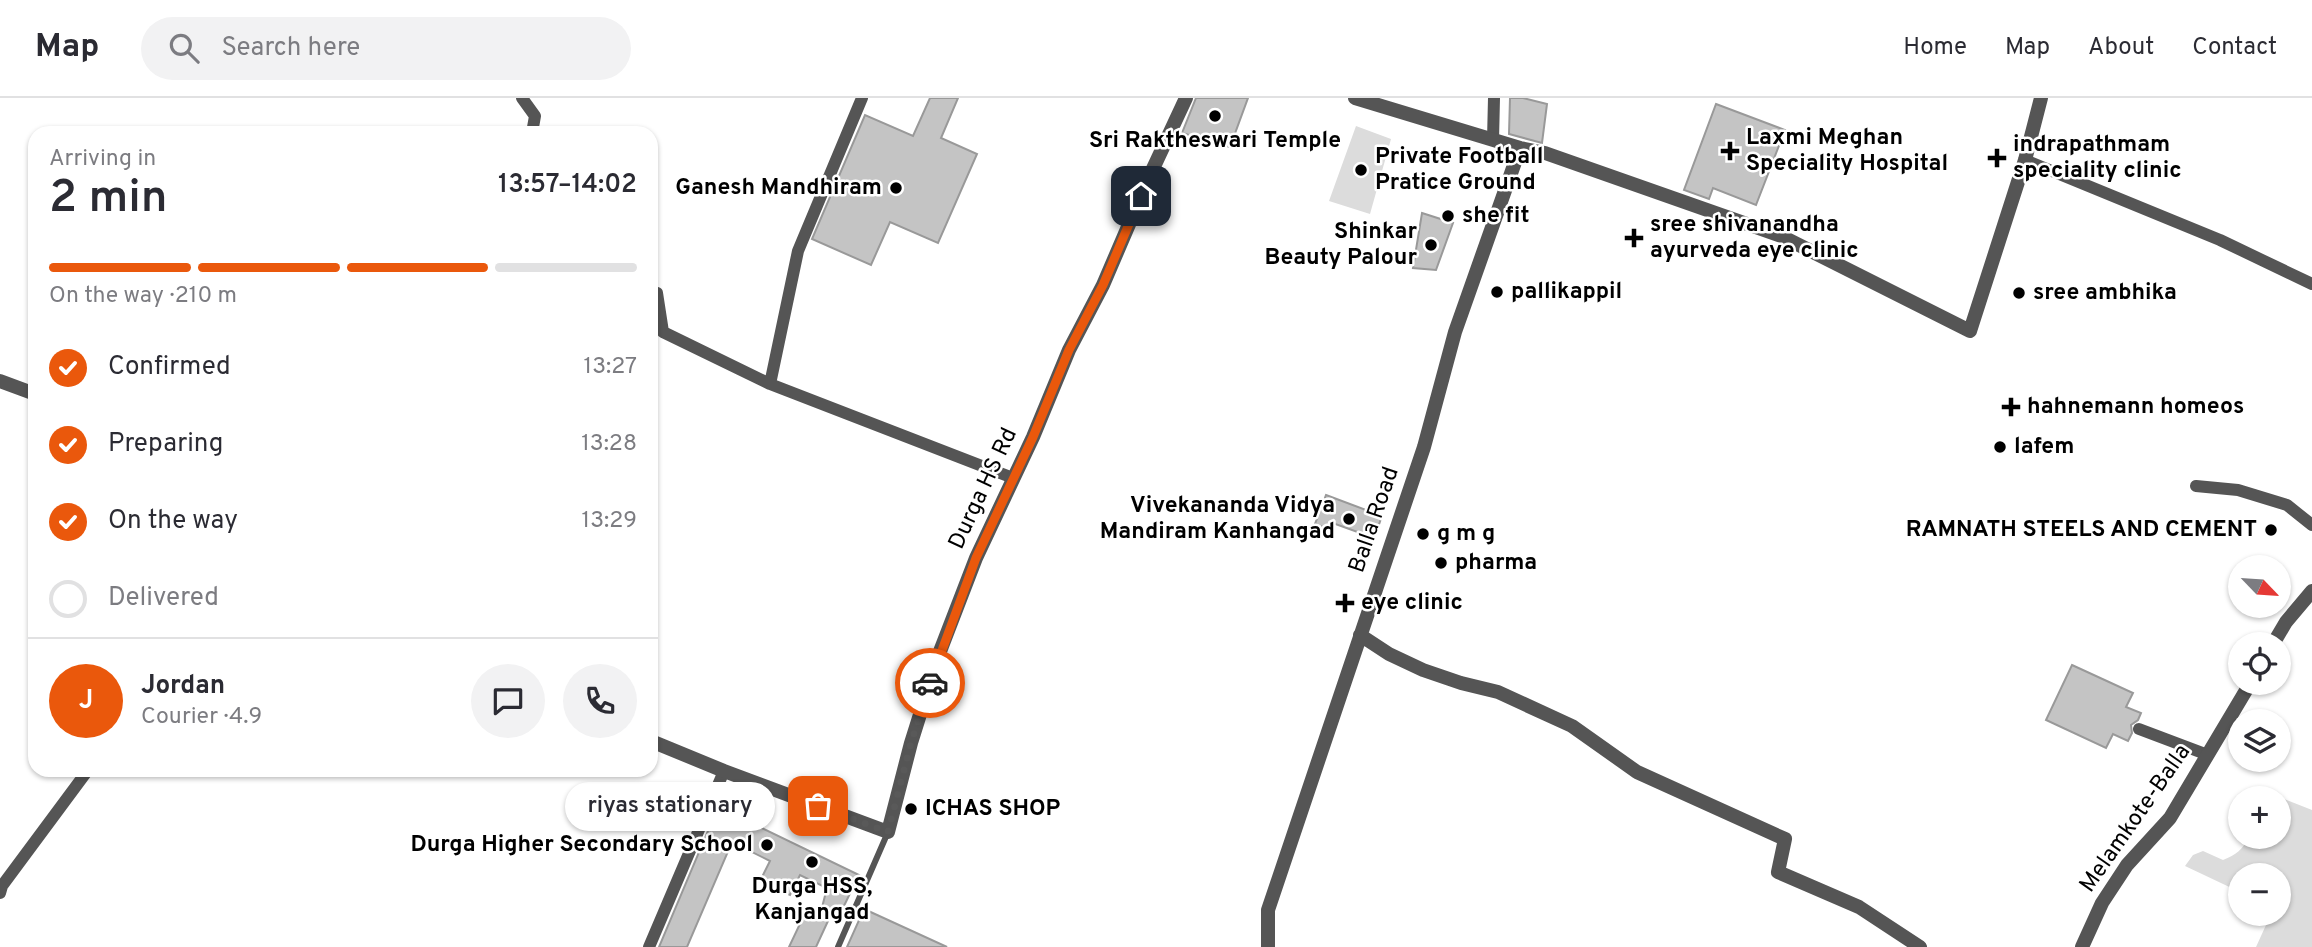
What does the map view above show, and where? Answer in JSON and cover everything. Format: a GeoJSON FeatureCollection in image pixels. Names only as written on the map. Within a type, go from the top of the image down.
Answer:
{"type":"FeatureCollection","features":[{"type":"Feature","properties":{"kind":"street"},"geometry":{"type":"LineString","coordinates":[[522,98],[535,116],[533,126]]}},
{"type":"Feature","properties":{"kind":"street"},"geometry":{"type":"LineString","coordinates":[[770,384],[798,251],[862,98]]}},
{"type":"Feature","properties":{"kind":"street","name":"Durga HS Rd"},"geometry":{"type":"LineString","coordinates":[[888,832],[911,743],[939,654],[976,558],[1069,350],[1103,285],[1186,98]]}},
{"type":"Feature","properties":{"kind":"street"},"geometry":{"type":"LineString","coordinates":[[1355,98],[1520,148],[1545,153],[1781,236],[1970,331],[2025,159],[2041,98]]}},
{"type":"Feature","properties":{"kind":"street"},"geometry":{"type":"LineString","coordinates":[[1493,140],[1494,98]]}},
{"type":"Feature","properties":{"kind":"street","name":"Balla Road"},"geometry":{"type":"LineString","coordinates":[[1268,947],[1268,910],[1424,447],[1455,332],[1520,148]]}},
{"type":"Feature","properties":{"kind":"street"},"geometry":{"type":"LineString","coordinates":[[2025,159],[2220,240],[2312,284]]}},
{"type":"Feature","properties":{"kind":"street"},"geometry":{"type":"LineString","coordinates":[[658,300],[663,332],[770,384],[1013,478]]}},
{"type":"Feature","properties":{"kind":"street"},"geometry":{"type":"LineString","coordinates":[[0,381],[28,391]]}},
{"type":"Feature","properties":{"kind":"street"},"geometry":{"type":"LineString","coordinates":[[2196,486],[2238,490],[2287,505],[2312,525]]}},
{"type":"Feature","properties":{"kind":"street"},"geometry":{"type":"LineString","coordinates":[[2280,632],[2312,591]]}},
{"type":"Feature","properties":{"kind":"street"},"geometry":{"type":"LineString","coordinates":[[1360,635],[1389,654],[1423,670],[1498,692],[1572,726],[1636,772],[1785,839],[1778,872],[1859,907],[1920,947]]}},
{"type":"Feature","properties":{"kind":"street","name":"Melamkote-Balla"},"geometry":{"type":"LineString","coordinates":[[2082,947],[2102,903],[2127,865],[2170,818],[2243,695]]}},
{"type":"Feature","properties":{"kind":"street"},"geometry":{"type":"LineString","coordinates":[[2139,729],[2208,755]]}},
{"type":"Feature","properties":{"kind":"street"},"geometry":{"type":"LineString","coordinates":[[658,744],[888,832]]}},
{"type":"Feature","properties":{"kind":"street"},"geometry":{"type":"LineString","coordinates":[[649,947],[724,771]]}},
{"type":"Feature","properties":{"kind":"street"},"geometry":{"type":"LineString","coordinates":[[1,888],[83,777]]}},
{"type":"Feature","properties":{"kind":"lane"},"geometry":{"type":"LineString","coordinates":[[838,947],[888,832]]}},
{"type":"Feature","properties":{"kind":"shaded area","name":"Private Football Pratice Ground"},"geometry":{"type":"Polygon","coordinates":[[[1356,126],[1391,139],[1370,214],[1329,201],[1356,126]]]}},
{"type":"Feature","properties":{"kind":"shaded area"},"geometry":{"type":"Polygon","coordinates":[[[2291,802],[2312,810],[2312,947],[2256,947],[2266,926],[2291,926],[2291,863],[2228,863],[2228,886],[2185,866],[2193,855],[2203,851],[2223,860],[2239,851],[2291,849],[2291,802]]]}},
{"type":"Feature","properties":{"kind":"building","name":"Ganesh Mandhiram"},"geometry":{"type":"Polygon","coordinates":[[[930,98],[958,98],[941,138],[977,154],[938,243],[890,222],[871,265],[812,239],[865,115],[913,136],[930,98]]]}},
{"type":"Feature","properties":{"kind":"building","name":"Sri Raktheswari Temple"},"geometry":{"type":"Polygon","coordinates":[[[1196,98],[1248,98],[1230,147],[1182,133],[1196,98]]]}},
{"type":"Feature","properties":{"kind":"building"},"geometry":{"type":"Polygon","coordinates":[[[1510,98],[1547,104],[1542,143],[1509,134],[1510,98]]]}},
{"type":"Feature","properties":{"kind":"building"},"geometry":{"type":"Polygon","coordinates":[[[1716,104],[1785,130],[1756,205],[1713,188],[1709,199],[1684,190],[1716,104]]]}},
{"type":"Feature","properties":{"kind":"building","name":"Shinkar Beauty Palour"},"geometry":{"type":"Polygon","coordinates":[[[1422,213],[1453,223],[1436,270],[1413,268],[1422,213]]]}},
{"type":"Feature","properties":{"kind":"building","name":"Vivekananda Vidya Mandiram Kanhangad"},"geometry":{"type":"Polygon","coordinates":[[[1326,495],[1382,516],[1374,538],[1330,522],[1328,529],[1315,524],[1326,495]]]}},
{"type":"Feature","properties":{"kind":"building"},"geometry":{"type":"Polygon","coordinates":[[[2072,665],[2133,693],[2126,707],[2141,713],[2138,720],[2131,725],[2132,733],[2128,741],[2113,734],[2106,748],[2046,720],[2072,665]]]}},
{"type":"Feature","properties":{"kind":"building"},"geometry":{"type":"Polygon","coordinates":[[[718,807],[859,875],[841,912],[834,908],[816,947],[789,947],[807,909],[820,915],[827,888],[800,875],[790,895],[760,881],[770,861],[732,842],[687,947],[659,947],[718,807]]]}},
{"type":"Feature","properties":{"kind":"building"},"geometry":{"type":"Polygon","coordinates":[[[864,909],[947,947],[847,947],[864,909]]]}},
{"type":"Feature","properties":{"kind":"way so far"},"geometry":{"type":"LineString","coordinates":[[818,806],[888,832],[930,683]]}},
{"type":"Feature","properties":{"kind":"place","name":"Sri Raktheswari Temple"},"geometry":{"type":"Point","coordinates":[1215,116]}},
{"type":"Feature","properties":{"kind":"place","name":"Laxmi Meghan Speciality Hospital"},"geometry":{"type":"Point","coordinates":[1730,151]}},
{"type":"Feature","properties":{"kind":"place","name":"indrapathmam speciality clinic"},"geometry":{"type":"Point","coordinates":[1997,158]}},
{"type":"Feature","properties":{"kind":"place","name":"Private Football Pratice Ground"},"geometry":{"type":"Point","coordinates":[1361,170]}},
{"type":"Feature","properties":{"kind":"place","name":"Ganesh Mandhiram"},"geometry":{"type":"Point","coordinates":[896,188]}},
{"type":"Feature","properties":{"kind":"place","name":"she fit"},"geometry":{"type":"Point","coordinates":[1448,216]}},
{"type":"Feature","properties":{"kind":"place","name":"sree shivanandha ayurveda eye clinic"},"geometry":{"type":"Point","coordinates":[1634,238]}},
{"type":"Feature","properties":{"kind":"place","name":"Shinkar Beauty Palour"},"geometry":{"type":"Point","coordinates":[1431,245]}},
{"type":"Feature","properties":{"kind":"place","name":"pallikappil"},"geometry":{"type":"Point","coordinates":[1497,292]}},
{"type":"Feature","properties":{"kind":"place","name":"sree ambhika"},"geometry":{"type":"Point","coordinates":[2019,293]}},
{"type":"Feature","properties":{"kind":"place","name":"hahnemann homeos"},"geometry":{"type":"Point","coordinates":[2011,407]}},
{"type":"Feature","properties":{"kind":"place","name":"lafem"},"geometry":{"type":"Point","coordinates":[2000,447]}},
{"type":"Feature","properties":{"kind":"place","name":"Vivekananda Vidya Mandiram Kanhangad"},"geometry":{"type":"Point","coordinates":[1349,519]}},
{"type":"Feature","properties":{"kind":"place","name":"RAMNATH STEELS AND CEMENT"},"geometry":{"type":"Point","coordinates":[2271,530]}},
{"type":"Feature","properties":{"kind":"place","name":"g m g"},"geometry":{"type":"Point","coordinates":[1423,534]}},
{"type":"Feature","properties":{"kind":"place","name":"pharma"},"geometry":{"type":"Point","coordinates":[1441,563]}},
{"type":"Feature","properties":{"kind":"place","name":"eye clinic"},"geometry":{"type":"Point","coordinates":[1345,603]}},
{"type":"Feature","properties":{"kind":"place","name":"riyas stationary"},"geometry":{"type":"Point","coordinates":[818,806]}},
{"type":"Feature","properties":{"kind":"place","name":"ICHAS SHOP"},"geometry":{"type":"Point","coordinates":[911,809]}},
{"type":"Feature","properties":{"kind":"place","name":"Durga Higher Secondary School"},"geometry":{"type":"Point","coordinates":[767,845]}},
{"type":"Feature","properties":{"kind":"place","name":"Durga HSS, Kanjangad"},"geometry":{"type":"Point","coordinates":[812,862]}},
{"type":"Feature","properties":{"kind":"route"},"geometry":{"type":"LineString","coordinates":[[930,683],[976,558],[1033,437],[1069,350],[1103,285],[1141,196]]}}]}
